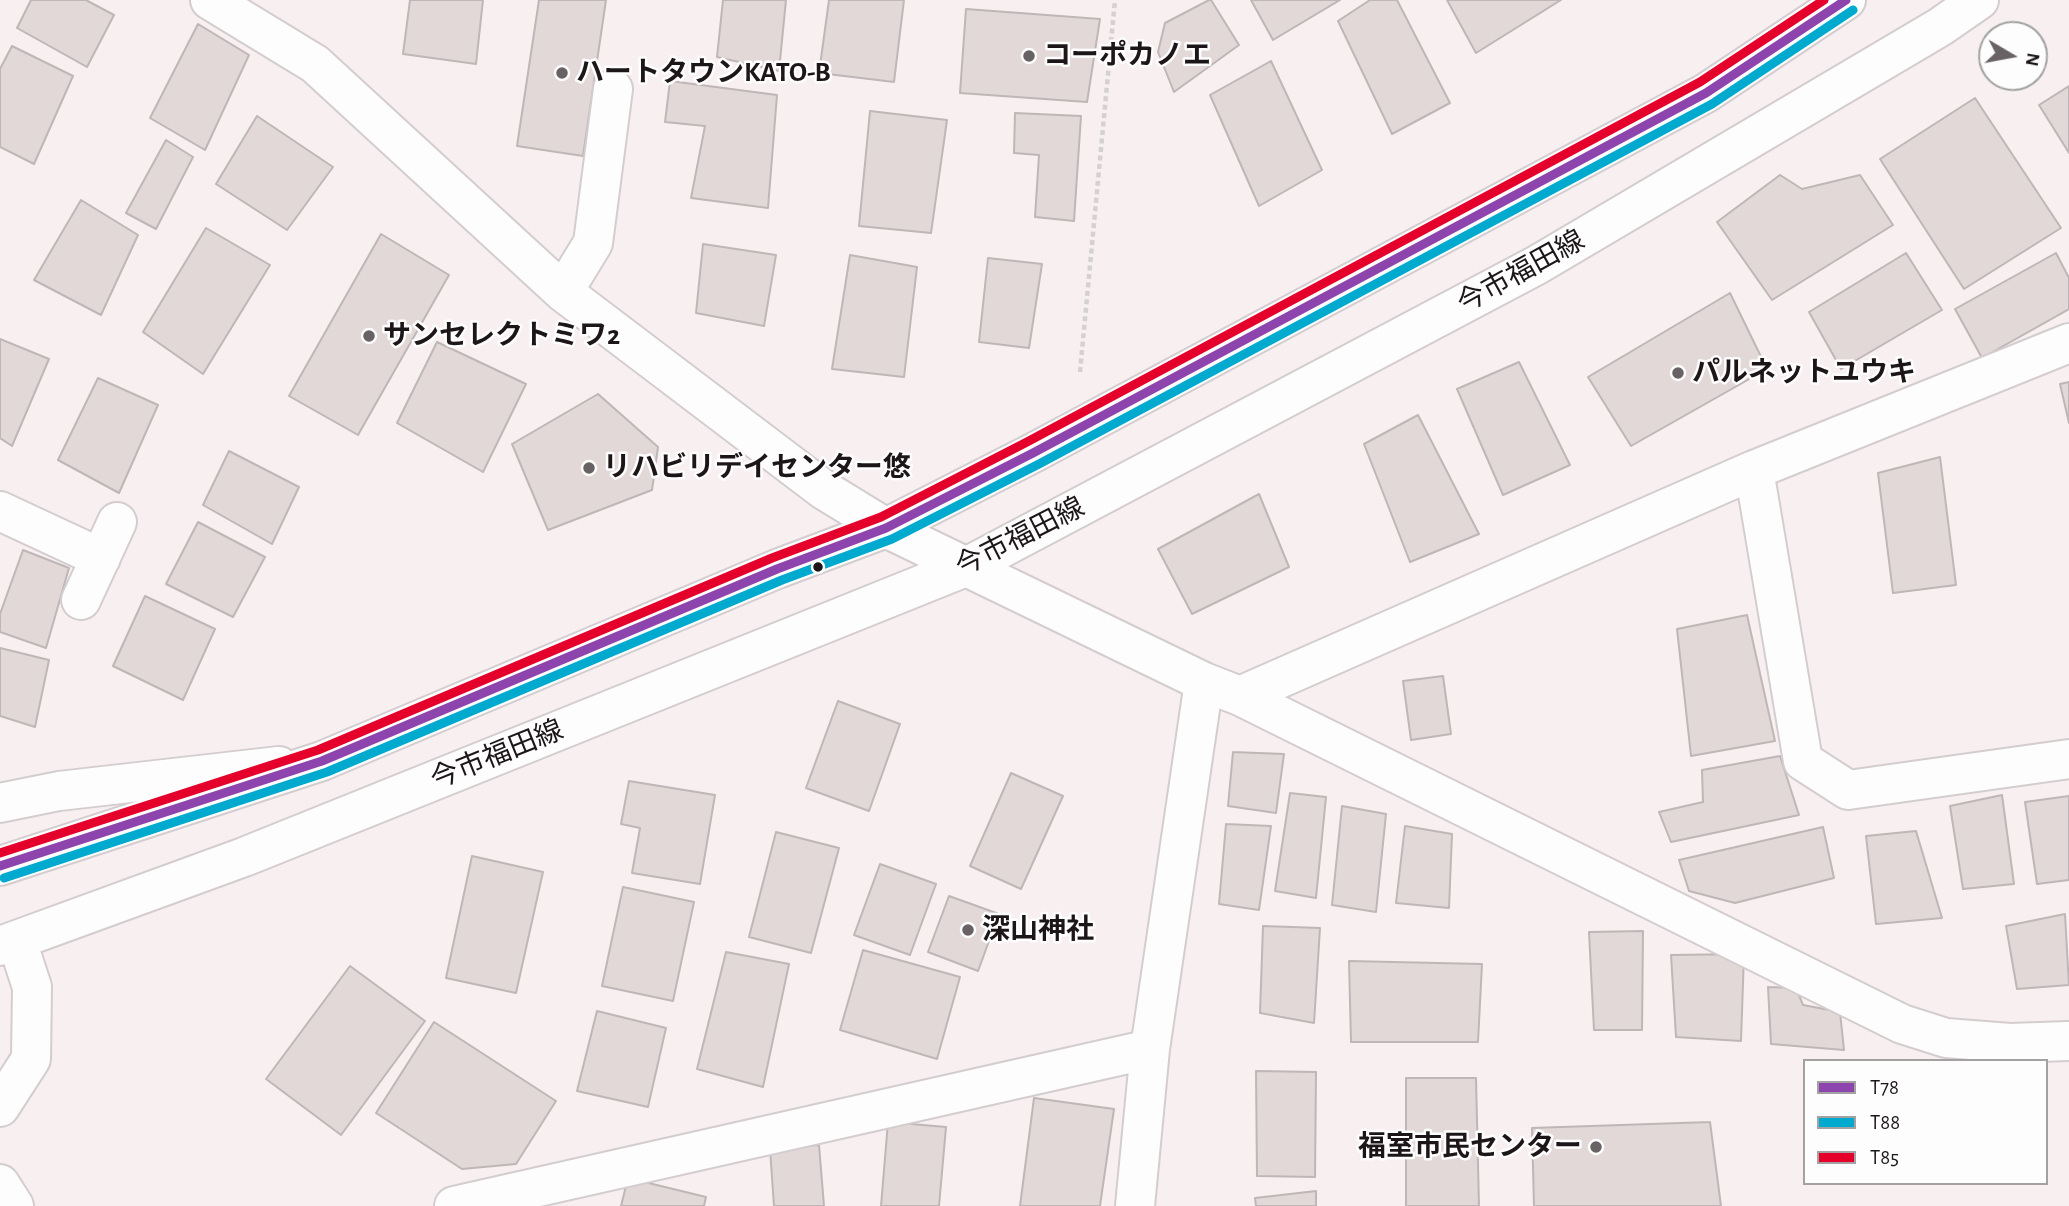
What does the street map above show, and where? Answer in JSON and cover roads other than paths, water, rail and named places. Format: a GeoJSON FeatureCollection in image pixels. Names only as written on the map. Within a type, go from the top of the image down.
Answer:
{"type":"FeatureCollection","features":[{"type":"Feature","properties":{"kind":"street"},"geometry":{"type":"LineString","coordinates":[[210,0],[315,64],[563,292],[824,490],[886,528],[1204,682],[1240,696],[1902,1024],[1946,1038],[2010,1043],[2069,1041]]}},
{"type":"Feature","properties":{"kind":"street"},"geometry":{"type":"LineString","coordinates":[[0,866],[322,761],[777,569],[886,528],[1046,446],[1706,93],[1846,0]]}},
{"type":"Feature","properties":{"kind":"street","name":"今市福田線"},"geometry":{"type":"LineString","coordinates":[[8,943],[244,857],[968,566],[1537,265],[1940,27],[1979,0]]}},
{"type":"Feature","properties":{"kind":"street"},"geometry":{"type":"LineString","coordinates":[[563,292],[593,243],[613,89]]}},
{"type":"Feature","properties":{"kind":"street"},"geometry":{"type":"LineString","coordinates":[[1240,696],[1754,470],[2069,343]]}},
{"type":"Feature","properties":{"kind":"street"},"geometry":{"type":"LineString","coordinates":[[1754,470],[1802,761],[1848,790],[2069,759]]}},
{"type":"Feature","properties":{"kind":"street"},"geometry":{"type":"LineString","coordinates":[[0,511],[101,558]]}},
{"type":"Feature","properties":{"kind":"street"},"geometry":{"type":"LineString","coordinates":[[81,600],[117,522]]}},
{"type":"Feature","properties":{"kind":"street"},"geometry":{"type":"LineString","coordinates":[[1135,1206],[1150,1049],[1204,682]]}},
{"type":"Feature","properties":{"kind":"street"},"geometry":{"type":"LineString","coordinates":[[0,803],[59,791],[322,761]]}},
{"type":"Feature","properties":{"kind":"street"},"geometry":{"type":"LineString","coordinates":[[0,1107],[31,1059],[32,987],[8,943]]}},
{"type":"Feature","properties":{"kind":"street"},"geometry":{"type":"LineString","coordinates":[[454,1206],[1150,1049]]}},
{"type":"Feature","properties":{"kind":"street"},"geometry":{"type":"LineString","coordinates":[[0,1184],[14,1206]]}},
{"type":"Feature","properties":{"kind":"place","name":"コーポカノエ"},"geometry":{"type":"Point","coordinates":[1029,56]}},
{"type":"Feature","properties":{"kind":"place","name":"ハートタウンKATO-B"},"geometry":{"type":"Point","coordinates":[562,73]}},
{"type":"Feature","properties":{"kind":"place","name":"サンセレクトミワ2"},"geometry":{"type":"Point","coordinates":[369,336]}},
{"type":"Feature","properties":{"kind":"place","name":"パルネットユウキ"},"geometry":{"type":"Point","coordinates":[1678,373]}},
{"type":"Feature","properties":{"kind":"place","name":"リハビリデイセンター悠"},"geometry":{"type":"Point","coordinates":[589,468]}},
{"type":"Feature","properties":{"kind":"place","name":"深山神社"},"geometry":{"type":"Point","coordinates":[968,930]}},
{"type":"Feature","properties":{"kind":"place","name":"福室市民センター"},"geometry":{"type":"Point","coordinates":[1596,1147]}}]}
